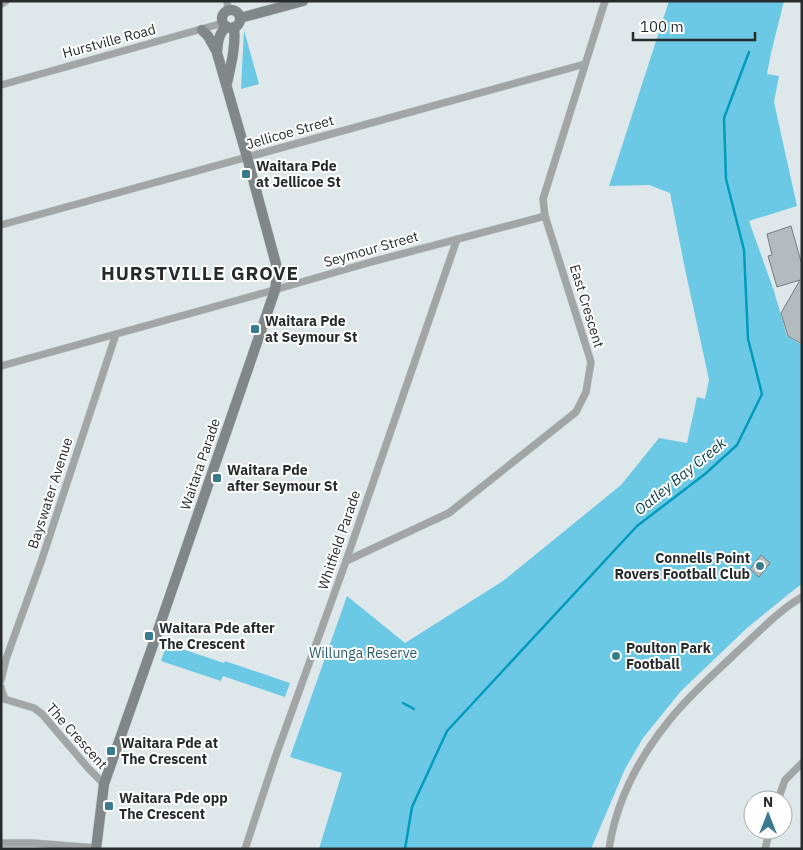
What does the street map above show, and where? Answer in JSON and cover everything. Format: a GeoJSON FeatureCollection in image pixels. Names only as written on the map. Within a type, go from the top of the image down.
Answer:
{"type":"FeatureCollection","features":[{"type":"Feature","properties":{"kind":"street"},"geometry":{"type":"LineString","coordinates":[[1,4],[6,1]]}},
{"type":"Feature","properties":{"kind":"street"},"geometry":{"type":"LineString","coordinates":[[240,18],[303,1]]}},
{"type":"Feature","properties":{"kind":"street","name":"East Crescent"},"geometry":{"type":"LineString","coordinates":[[346,561],[449,512],[576,412],[586,392],[591,362],[546,216],[543,199],[605,1]]}},
{"type":"Feature","properties":{"kind":"street"},"geometry":{"type":"LineString","coordinates":[[217,53],[220,34],[227,26],[238,24],[240,18],[236,11],[227,6],[222,17],[227,26]]}},
{"type":"Feature","properties":{"kind":"street","name":"Hurstville Road"},"geometry":{"type":"LineString","coordinates":[[1,85],[202,30],[227,26]]}},
{"type":"Feature","properties":{"kind":"street","name":"Waitara Parade"},"geometry":{"type":"LineString","coordinates":[[227,26],[234,35],[227,86]]}},
{"type":"Feature","properties":{"kind":"street","name":"Waitara Parade"},"geometry":{"type":"LineString","coordinates":[[96,848],[104,784],[275,290],[277,276],[276,264],[248,157],[217,53],[208,36],[202,30]]}},
{"type":"Feature","properties":{"kind":"street","name":"Jellicoe Street"},"geometry":{"type":"LineString","coordinates":[[1,226],[585,64]]}},
{"type":"Feature","properties":{"kind":"street","name":"Seymour Street"},"geometry":{"type":"LineString","coordinates":[[1,366],[371,262],[546,216]]}},
{"type":"Feature","properties":{"kind":"street","name":"Whitfield Parade"},"geometry":{"type":"LineString","coordinates":[[245,849],[275,758],[346,561],[457,239]]}},
{"type":"Feature","properties":{"kind":"street","name":"Bayswater Avenue"},"geometry":{"type":"LineString","coordinates":[[1,680],[6,660],[41,562],[116,334]]}},
{"type":"Feature","properties":{"kind":"street"},"geometry":{"type":"LineString","coordinates":[[609,849],[617,816],[628,785],[668,721],[766,626],[802,597]]}},
{"type":"Feature","properties":{"kind":"street","name":"Bayswater Avenue"},"geometry":{"type":"LineString","coordinates":[[1,667],[6,660]]}},
{"type":"Feature","properties":{"kind":"street"},"geometry":{"type":"LineString","coordinates":[[1,687],[3,698]]}},
{"type":"Feature","properties":{"kind":"street","name":"The Crescent"},"geometry":{"type":"LineString","coordinates":[[3,698],[34,708],[42,714],[104,784]]}},
{"type":"Feature","properties":{"kind":"street"},"geometry":{"type":"LineString","coordinates":[[782,790],[785,780],[802,763]]}},
{"type":"Feature","properties":{"kind":"street"},"geometry":{"type":"LineString","coordinates":[[1,843],[33,843],[96,848]]}},
{"type":"Feature","properties":{"kind":"green space","name":"Willunga Reserve"},"geometry":{"type":"Polygon","coordinates":[[[669,1],[784,1],[767,74],[779,76],[774,102],[797,206],[749,221],[774,291],[787,336],[802,345],[802,584],[747,628],[681,691],[643,738],[625,769],[591,849],[319,849],[342,773],[290,757],[347,596],[405,643],[503,581],[621,485],[659,438],[687,443],[697,397],[705,399],[709,380],[670,193],[649,185],[609,186],[669,1]]]}},
{"type":"Feature","properties":{"kind":"green space"},"geometry":{"type":"Polygon","coordinates":[[[244,30],[259,84],[241,89],[244,30]]]}},
{"type":"Feature","properties":{"kind":"green space"},"geometry":{"type":"Polygon","coordinates":[[[167,644],[290,683],[285,697],[223,676],[221,681],[161,661],[167,644]]]}},
{"type":"Feature","properties":{"kind":"building"},"geometry":{"type":"Polygon","coordinates":[[[791,226],[802,265],[802,344],[788,336],[781,313],[800,280],[777,287],[768,256],[772,255],[767,234],[791,226]]]}},
{"type":"Feature","properties":{"kind":"building","name":"Connells Point Rovers Football Club"},"geometry":{"type":"Polygon","coordinates":[[[761,555],[770,563],[759,577],[750,569],[761,555]]]}},
{"type":"Feature","properties":{"kind":"waterway","name":"Oatley Bay Creek"},"geometry":{"type":"LineString","coordinates":[[405,849],[412,807],[447,731],[637,526],[705,474],[737,445],[762,394],[748,339],[744,250],[726,179],[724,118],[749,52]]}},
{"type":"Feature","properties":{"kind":"waterway"},"geometry":{"type":"LineString","coordinates":[[403,703],[414,709]]}},
{"type":"Feature","properties":{"kind":"place","name":"Waitara Pde at Jellicoe St"},"geometry":{"type":"Point","coordinates":[246,174]}},
{"type":"Feature","properties":{"kind":"place","name":"Waitara Pde at Seymour St"},"geometry":{"type":"Point","coordinates":[255,329]}},
{"type":"Feature","properties":{"kind":"place","name":"Waitara Pde after Seymour St"},"geometry":{"type":"Point","coordinates":[217,478]}},
{"type":"Feature","properties":{"kind":"place","name":"Connells Point Rovers Football Club"},"geometry":{"type":"Point","coordinates":[760,566]}},
{"type":"Feature","properties":{"kind":"place","name":"Waitara Pde after The Crescent"},"geometry":{"type":"Point","coordinates":[149,636]}},
{"type":"Feature","properties":{"kind":"place","name":"Poulton Park Football"},"geometry":{"type":"Point","coordinates":[616,656]}},
{"type":"Feature","properties":{"kind":"place","name":"Waitara Pde at The Crescent"},"geometry":{"type":"Point","coordinates":[111,751]}},
{"type":"Feature","properties":{"kind":"place","name":"Waitara Pde opp The Crescent"},"geometry":{"type":"Point","coordinates":[109,806]}},
{"type":"Feature","properties":{"kind":"district","name":"HURSTVILLE GROVE"},"geometry":{"type":"Point","coordinates":[200,273]}}]}
